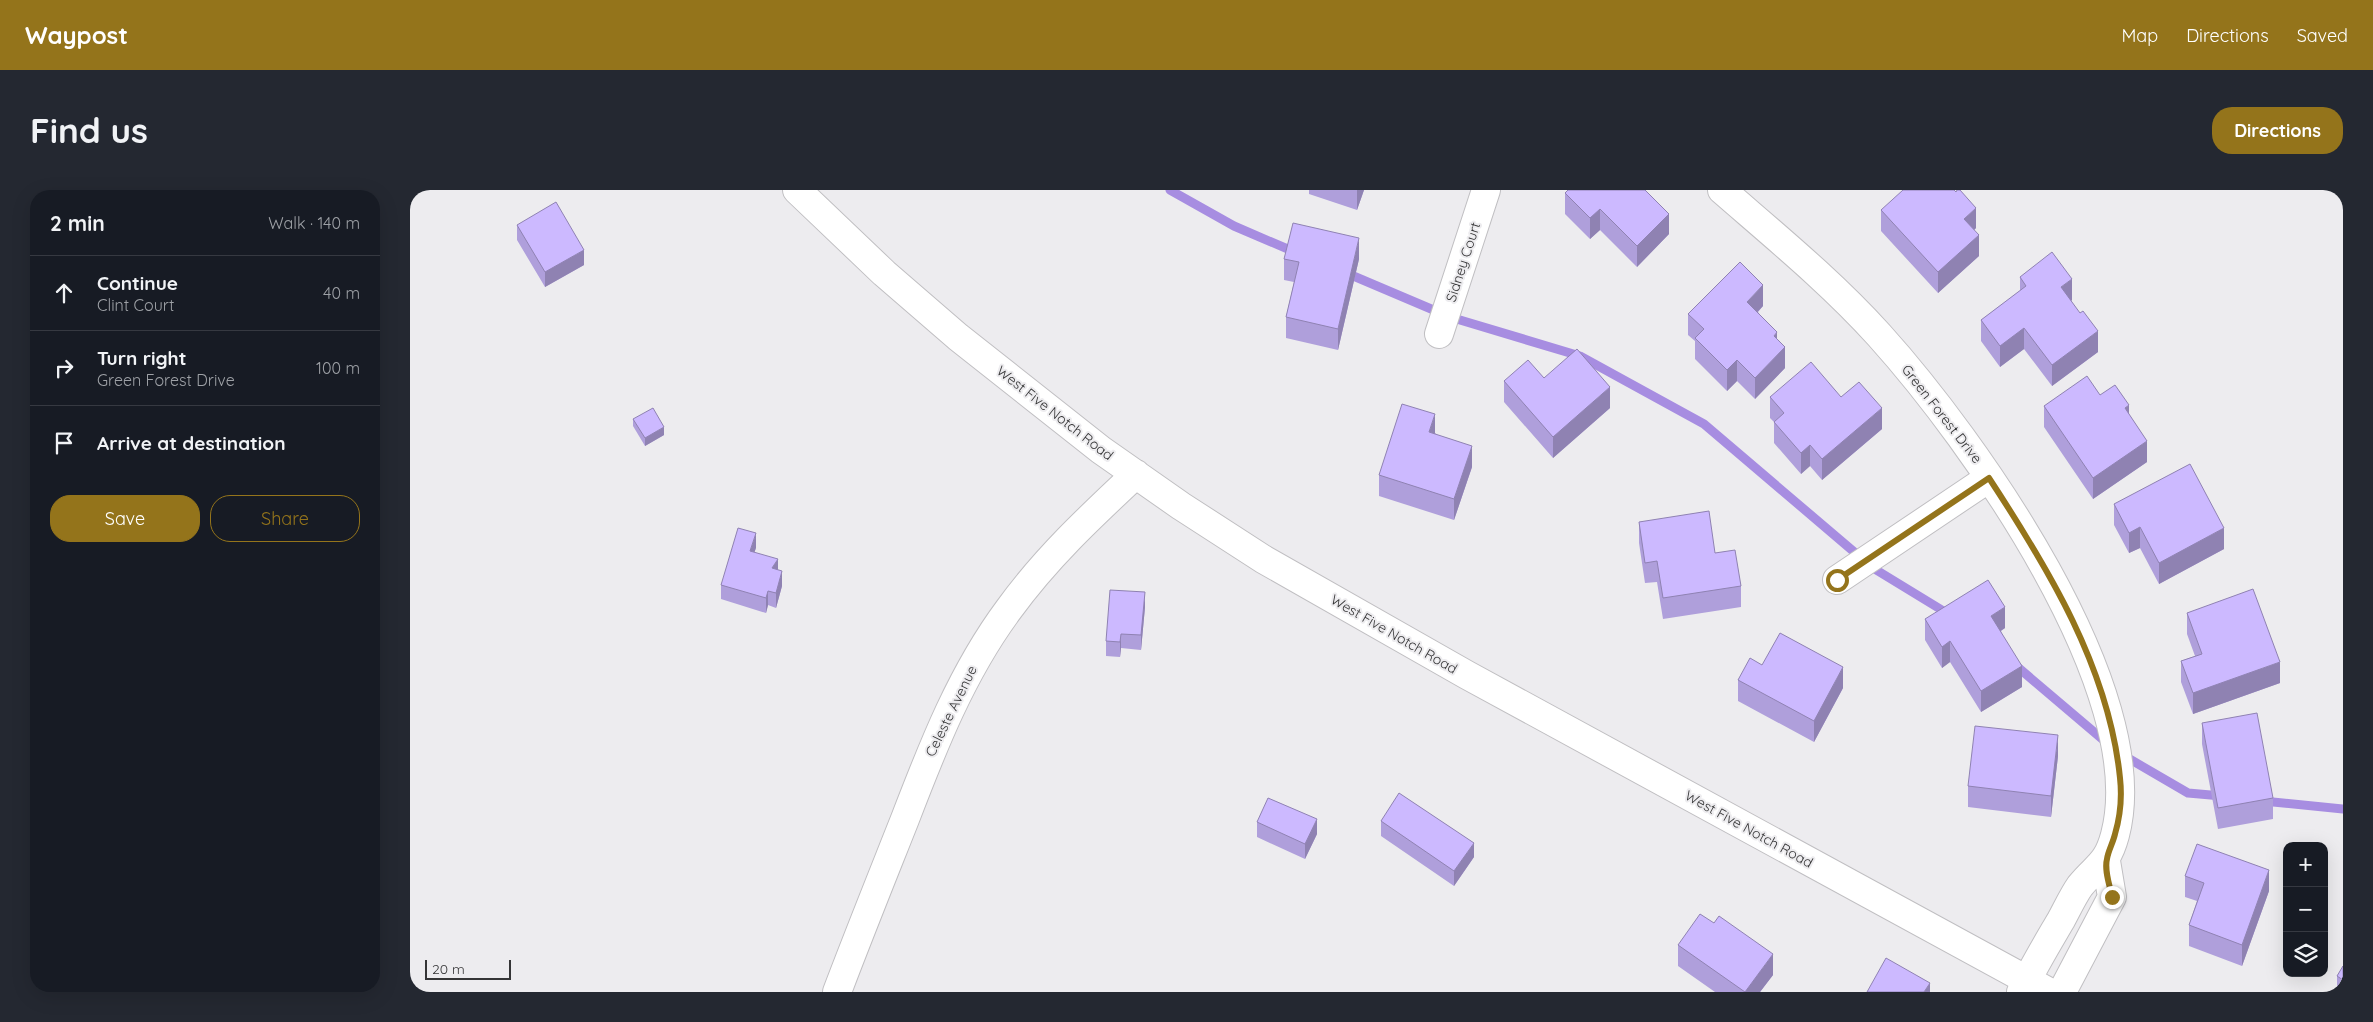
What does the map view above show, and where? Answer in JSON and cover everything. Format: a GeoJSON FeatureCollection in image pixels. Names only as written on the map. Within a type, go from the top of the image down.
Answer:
{"type":"FeatureCollection","features":[{"type":"Feature","properties":{"kind":"street","name":"West Five Notch Road"},"geometry":{"type":"LineString","coordinates":[[797,190],[884,273],[958,337],[1102,450],[1181,506],[1263,558],[1467,675],[2032,988]]}},
{"type":"Feature","properties":{"kind":"street","name":"Sidney Court"},"geometry":{"type":"LineString","coordinates":[[1439,334],[1486,190]]}},
{"type":"Feature","properties":{"kind":"street","name":"Green Forest Drive"},"geometry":{"type":"LineString","coordinates":[[1722,190],[1828,282],[1879,336],[1926,392],[1989,478],[2047,574],[2082,640],[2098,681],[2117,751],[2121,780],[2120,808],[2115,835],[2106,861],[2080,886],[2032,988]]}},
{"type":"Feature","properties":{"kind":"street","name":"Celeste Avenue"},"geometry":{"type":"LineString","coordinates":[[837,992],[926,763],[949,710],[975,661],[1007,610],[1038,570],[1073,533],[1136,474]]}},
{"type":"Feature","properties":{"kind":"street"},"geometry":{"type":"LineString","coordinates":[[1837,580],[1989,478]]}},
{"type":"Feature","properties":{"kind":"street","name":"Green Forest Drive"},"geometry":{"type":"LineString","coordinates":[[2062,992],[2112,897],[2106,861]]}},
{"type":"Feature","properties":{"kind":"building"},"geometry":{"type":"Polygon","coordinates":[[[1568,190],[1645,190],[1669,214],[1637,246],[1600,209],[1590,218],[1565,193],[1568,190]]]}},
{"type":"Feature","properties":{"kind":"building"},"geometry":{"type":"Polygon","coordinates":[[[1903,190],[1954,190],[1956,192],[1960,190],[1976,208],[1964,219],[1979,235],[1938,272],[1881,210],[1903,190]]]}},
{"type":"Feature","properties":{"kind":"building"},"geometry":{"type":"Polygon","coordinates":[[[556,202],[584,250],[545,272],[517,225],[556,202]]]}},
{"type":"Feature","properties":{"kind":"building"},"geometry":{"type":"Polygon","coordinates":[[[1293,223],[1359,238],[1338,329],[1286,317],[1299,262],[1284,259],[1293,223]]]}},
{"type":"Feature","properties":{"kind":"building"},"geometry":{"type":"Polygon","coordinates":[[[2052,252],[2072,279],[2061,287],[2080,313],[2083,311],[2098,331],[2052,365],[2024,328],[2000,346],[1981,320],[2026,286],[2020,277],[2052,252]]]}},
{"type":"Feature","properties":{"kind":"building"},"geometry":{"type":"Polygon","coordinates":[[[1740,262],[1763,285],[1747,302],[1777,332],[1774,336],[1785,347],[1755,378],[1737,360],[1727,370],[1695,338],[1704,329],[1688,314],[1740,262]]]}},
{"type":"Feature","properties":{"kind":"building"},"geometry":{"type":"Polygon","coordinates":[[[1577,349],[1610,387],[1553,437],[1504,381],[1528,360],[1544,378],[1577,349]]]}},
{"type":"Feature","properties":{"kind":"building"},"geometry":{"type":"Polygon","coordinates":[[[1811,362],[1841,397],[1859,382],[1882,408],[1822,459],[1810,445],[1801,453],[1774,422],[1784,413],[1770,397],[1811,362]]]}},
{"type":"Feature","properties":{"kind":"building"},"geometry":{"type":"Polygon","coordinates":[[[2087,376],[2100,395],[2115,385],[2129,405],[2125,408],[2147,441],[2093,478],[2044,406],[2087,376]]]}},
{"type":"Feature","properties":{"kind":"building"},"geometry":{"type":"Polygon","coordinates":[[[1402,404],[1435,414],[1429,432],[1472,446],[1454,499],[1379,475],[1402,404]]]}},
{"type":"Feature","properties":{"kind":"building"},"geometry":{"type":"Polygon","coordinates":[[[653,408],[664,427],[645,438],[633,419],[653,408]]]}},
{"type":"Feature","properties":{"kind":"building"},"geometry":{"type":"Polygon","coordinates":[[[2190,464],[2224,528],[2159,563],[2140,527],[2129,533],[2114,504],[2190,464]]]}},
{"type":"Feature","properties":{"kind":"building"},"geometry":{"type":"Polygon","coordinates":[[[1709,511],[1715,553],[1735,550],[1741,586],[1663,598],[1657,561],[1645,563],[1639,522],[1709,511]]]}},
{"type":"Feature","properties":{"kind":"building"},"geometry":{"type":"Polygon","coordinates":[[[738,528],[756,533],[750,551],[778,559],[772,568],[782,571],[776,593],[768,591],[766,598],[721,585],[738,528]]]}},
{"type":"Feature","properties":{"kind":"building"},"geometry":{"type":"Polygon","coordinates":[[[1988,580],[2005,607],[1991,616],[2022,666],[1981,691],[1950,641],[1942,647],[1925,619],[1988,580]]]}},
{"type":"Feature","properties":{"kind":"building"},"geometry":{"type":"Polygon","coordinates":[[[2253,589],[2280,662],[2193,693],[2181,661],[2202,654],[2187,613],[2253,589]]]}},
{"type":"Feature","properties":{"kind":"building"},"geometry":{"type":"Polygon","coordinates":[[[1110,590],[1145,592],[1141,635],[1121,634],[1120,642],[1106,641],[1110,590]]]}},
{"type":"Feature","properties":{"kind":"building"},"geometry":{"type":"Polygon","coordinates":[[[1780,633],[1843,667],[1814,721],[1738,680],[1750,658],[1762,665],[1780,633]]]}},
{"type":"Feature","properties":{"kind":"building"},"geometry":{"type":"Polygon","coordinates":[[[2257,713],[2273,798],[2218,808],[2202,723],[2257,713]]]}},
{"type":"Feature","properties":{"kind":"building"},"geometry":{"type":"Polygon","coordinates":[[[1975,726],[2058,735],[2051,796],[1968,786],[1975,726]]]}},
{"type":"Feature","properties":{"kind":"building"},"geometry":{"type":"Polygon","coordinates":[[[1399,793],[1474,843],[1454,871],[1381,821],[1399,793]]]}},
{"type":"Feature","properties":{"kind":"building"},"geometry":{"type":"Polygon","coordinates":[[[1268,798],[1317,819],[1305,844],[1257,822],[1268,798]]]}},
{"type":"Feature","properties":{"kind":"building"},"geometry":{"type":"Polygon","coordinates":[[[2197,844],[2269,870],[2242,945],[2189,925],[2204,883],[2185,876],[2197,844]]]}},
{"type":"Feature","properties":{"kind":"building"},"geometry":{"type":"Polygon","coordinates":[[[1700,914],[1714,923],[1719,916],[1773,954],[1745,992],[1678,945],[1700,914]]]}},
{"type":"Feature","properties":{"kind":"building"},"geometry":{"type":"Polygon","coordinates":[[[1886,958],[1930,983],[1924,992],[1867,992],[1886,958]]]}},
{"type":"Feature","properties":{"kind":"building"},"geometry":{"type":"Polygon","coordinates":[[[2343,966],[2343,980],[2337,976],[2343,966]]]}},
{"type":"Feature","properties":{"kind":"waterway"},"geometry":{"type":"LineString","coordinates":[[1170,190],[1234,226],[1297,253]]}},
{"type":"Feature","properties":{"kind":"waterway"},"geometry":{"type":"LineString","coordinates":[[1344,272],[1450,317],[1580,356],[1704,424],[1873,568],[1950,615]]}},
{"type":"Feature","properties":{"kind":"waterway"},"geometry":{"type":"LineString","coordinates":[[2014,664],[2107,743]]}},
{"type":"Feature","properties":{"kind":"waterway"},"geometry":{"type":"LineString","coordinates":[[2121,754],[2188,793],[2222,796]]}},
{"type":"Feature","properties":{"kind":"waterway"},"geometry":{"type":"LineString","coordinates":[[2263,801],[2343,809]]}},
{"type":"Feature","properties":{"kind":"route"},"geometry":{"type":"LineString","coordinates":[[1837,580],[1989,478],[2015,517],[2047,574],[2082,640],[2098,681],[2117,751],[2121,780],[2120,808],[2115,835],[2106,861],[2112,897]]}}]}
